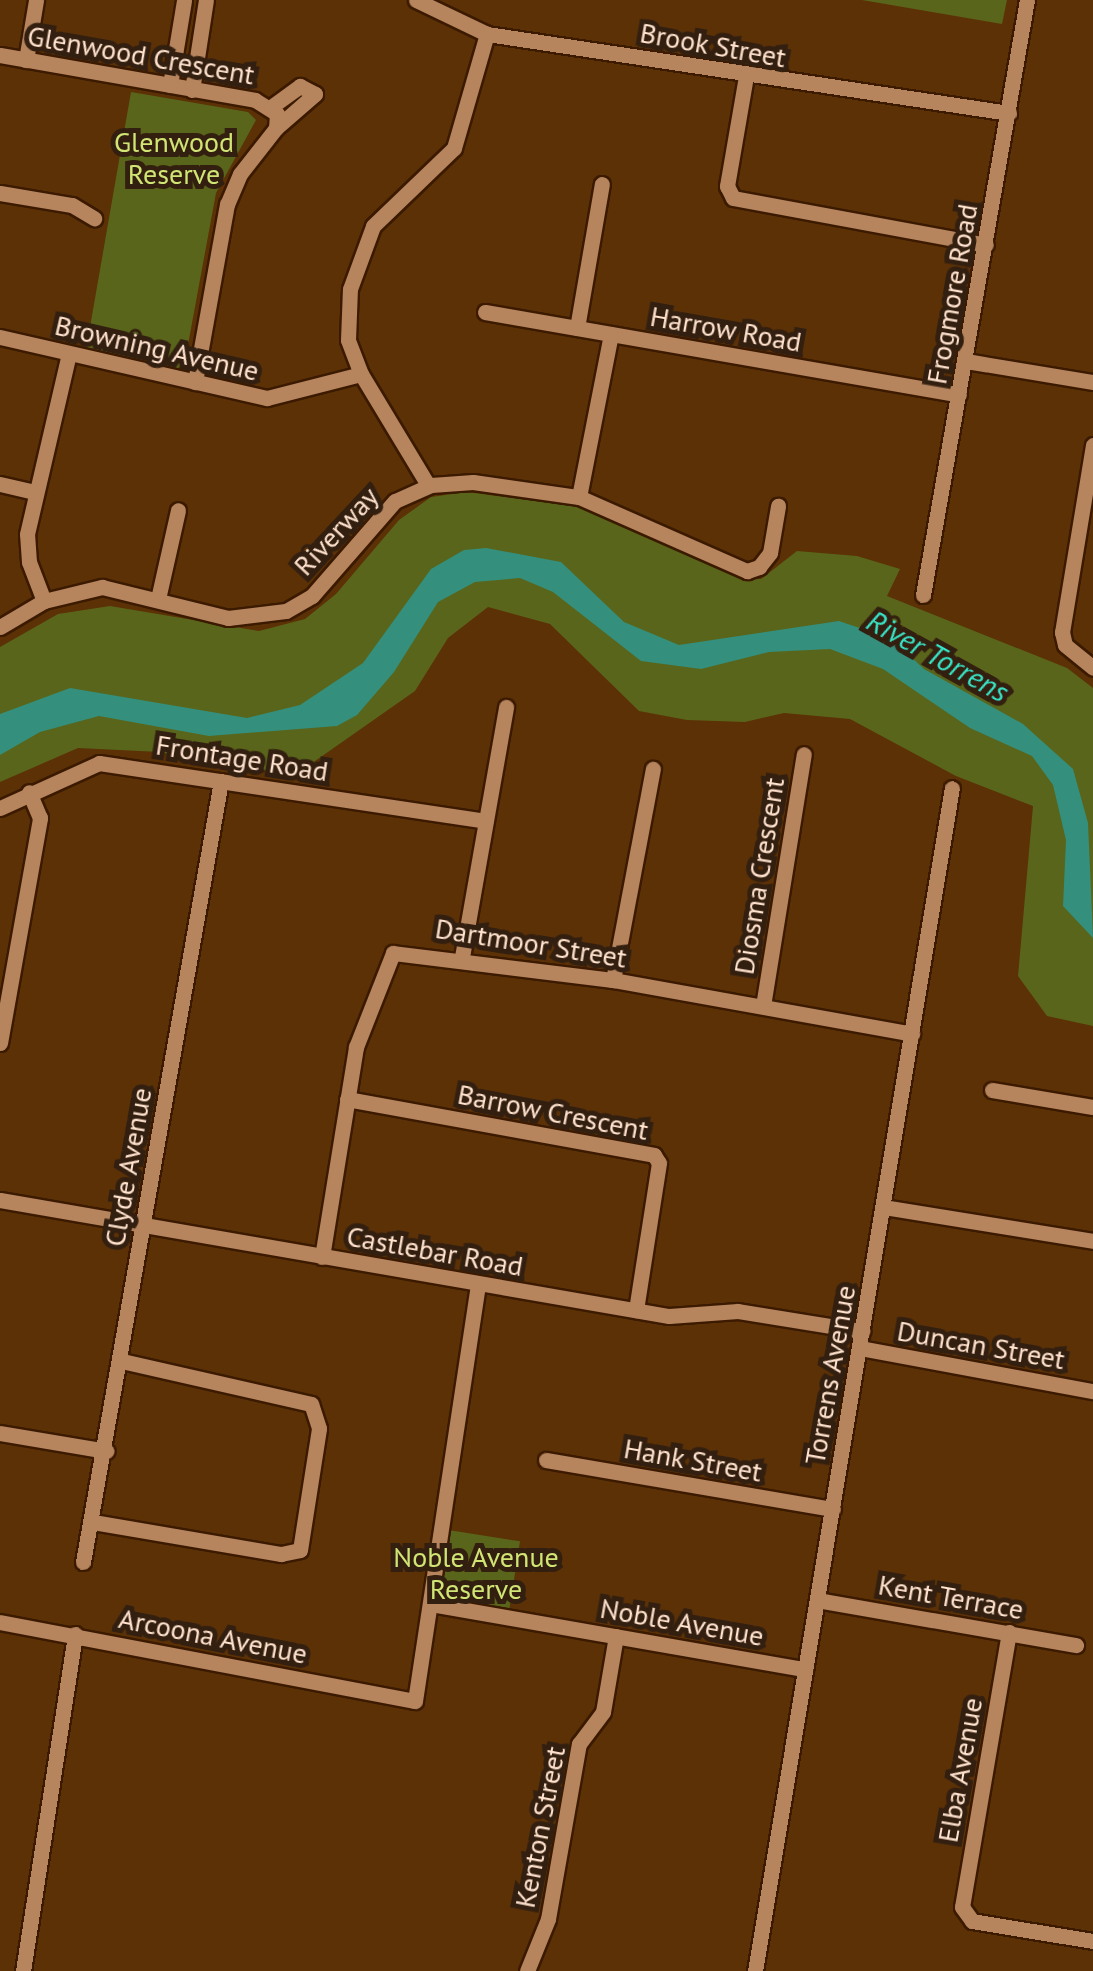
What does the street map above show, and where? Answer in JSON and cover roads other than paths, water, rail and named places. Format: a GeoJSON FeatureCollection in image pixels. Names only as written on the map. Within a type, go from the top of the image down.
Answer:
{"type":"FeatureCollection","features":[{"type":"Feature","properties":{"kind":"street"},"geometry":{"type":"LineString","coordinates":[[26,60],[36,0]]}},
{"type":"Feature","properties":{"kind":"street"},"geometry":{"type":"LineString","coordinates":[[170,86],[184,0]]}},
{"type":"Feature","properties":{"kind":"street"},"geometry":{"type":"LineString","coordinates":[[192,90],[206,0]]}},
{"type":"Feature","properties":{"kind":"street","name":"Frogmore Road"},"geometry":{"type":"LineString","coordinates":[[923,596],[1027,0]]}},
{"type":"Feature","properties":{"kind":"street","name":"Brook Street"},"geometry":{"type":"LineString","coordinates":[[423,2],[487,34],[1009,113]]}},
{"type":"Feature","properties":{"kind":"street"},"geometry":{"type":"LineString","coordinates":[[428,485],[360,374],[347,316],[359,255],[394,201],[454,148],[487,34]]}},
{"type":"Feature","properties":{"kind":"street","name":"Glenwood Crescent"},"geometry":{"type":"LineString","coordinates":[[0,55],[271,108]]}},
{"type":"Feature","properties":{"kind":"street"},"geometry":{"type":"LineString","coordinates":[[746,76],[728,186],[733,198],[986,244]]}},
{"type":"Feature","properties":{"kind":"street","name":"Glenwood Crescent"},"geometry":{"type":"LineString","coordinates":[[196,382],[227,204],[240,174],[276,128],[315,94],[300,86],[271,108]]}},
{"type":"Feature","properties":{"kind":"street","name":"Glenwood Crescent"},"geometry":{"type":"LineString","coordinates":[[271,108],[276,128]]}},
{"type":"Feature","properties":{"kind":"street"},"geometry":{"type":"LineString","coordinates":[[577,328],[602,184]]}},
{"type":"Feature","properties":{"kind":"street"},"geometry":{"type":"LineString","coordinates":[[0,193],[72,204],[94,218]]}},
{"type":"Feature","properties":{"kind":"street","name":"Harrow Road"},"geometry":{"type":"LineString","coordinates":[[484,312],[959,396]]}},
{"type":"Feature","properties":{"kind":"street"},"geometry":{"type":"LineString","coordinates":[[580,498],[610,334]]}},
{"type":"Feature","properties":{"kind":"street","name":"Browning Avenue"},"geometry":{"type":"LineString","coordinates":[[0,337],[266,398],[360,374]]}},
{"type":"Feature","properties":{"kind":"street"},"geometry":{"type":"LineString","coordinates":[[44,601],[29,562],[34,492],[70,354]]}},
{"type":"Feature","properties":{"kind":"street"},"geometry":{"type":"LineString","coordinates":[[966,361],[1093,382]]}},
{"type":"Feature","properties":{"kind":"street"},"geometry":{"type":"LineString","coordinates":[[1093,445],[1062,632],[1065,645],[1093,668]]}},
{"type":"Feature","properties":{"kind":"street","name":"Riverway"},"geometry":{"type":"LineString","coordinates":[[0,626],[44,601],[102,587],[228,618],[286,611],[312,596],[394,500],[428,485],[474,482],[580,498],[747,571],[760,568],[770,553],[778,506]]}},
{"type":"Feature","properties":{"kind":"street"},"geometry":{"type":"LineString","coordinates":[[0,484],[34,492]]}},
{"type":"Feature","properties":{"kind":"street"},"geometry":{"type":"LineString","coordinates":[[158,599],[178,510]]}},
{"type":"Feature","properties":{"kind":"street"},"geometry":{"type":"LineString","coordinates":[[462,956],[506,708]]}},
{"type":"Feature","properties":{"kind":"street","name":"Diosma Crescent"},"geometry":{"type":"LineString","coordinates":[[764,1006],[804,754]]}},
{"type":"Feature","properties":{"kind":"street","name":"Frontage Road"},"geometry":{"type":"LineString","coordinates":[[0,808],[100,763],[486,822]]}},
{"type":"Feature","properties":{"kind":"street"},"geometry":{"type":"LineString","coordinates":[[613,980],[653,770]]}},
{"type":"Feature","properties":{"kind":"street","name":"Clyde Avenue"},"geometry":{"type":"LineString","coordinates":[[83,1562],[106,1451],[221,780]]}},
{"type":"Feature","properties":{"kind":"street","name":"Torrens Avenue"},"geometry":{"type":"LineString","coordinates":[[755,1971],[952,788]]}},
{"type":"Feature","properties":{"kind":"street"},"geometry":{"type":"LineString","coordinates":[[0,1042],[40,818],[29,792]]}},
{"type":"Feature","properties":{"kind":"street","name":"Dartmoor Street"},"geometry":{"type":"LineString","coordinates":[[322,1257],[356,1046],[393,952],[462,956],[912,1034]]}},
{"type":"Feature","properties":{"kind":"street"},"geometry":{"type":"LineString","coordinates":[[992,1090],[1093,1107]]}},
{"type":"Feature","properties":{"kind":"street","name":"Barrow Crescent"},"geometry":{"type":"LineString","coordinates":[[346,1099],[654,1154],[659,1163],[636,1310]]}},
{"type":"Feature","properties":{"kind":"street","name":"Castlebar Road"},"geometry":{"type":"LineString","coordinates":[[0,1200],[669,1316],[738,1311],[862,1331]]}},
{"type":"Feature","properties":{"kind":"street"},"geometry":{"type":"LineString","coordinates":[[884,1206],[1093,1240]]}},
{"type":"Feature","properties":{"kind":"street"},"geometry":{"type":"LineString","coordinates":[[431,1604],[478,1285]]}},
{"type":"Feature","properties":{"kind":"street","name":"Duncan Street"},"geometry":{"type":"LineString","coordinates":[[860,1348],[1093,1390]]}},
{"type":"Feature","properties":{"kind":"street"},"geometry":{"type":"LineString","coordinates":[[93,1522],[281,1554],[300,1550],[319,1428],[312,1404],[120,1361]]}},
{"type":"Feature","properties":{"kind":"street"},"geometry":{"type":"LineString","coordinates":[[0,1432],[106,1451]]}},
{"type":"Feature","properties":{"kind":"street","name":"Hank Street"},"geometry":{"type":"LineString","coordinates":[[546,1460],[832,1509]]}},
{"type":"Feature","properties":{"kind":"street","name":"Kent Terrace"},"geometry":{"type":"LineString","coordinates":[[817,1600],[1076,1645]]}},
{"type":"Feature","properties":{"kind":"street","name":"Noble Avenue"},"geometry":{"type":"LineString","coordinates":[[431,1604],[805,1669]]}},
{"type":"Feature","properties":{"kind":"street","name":"Arcoona Avenue"},"geometry":{"type":"LineString","coordinates":[[0,1622],[416,1701],[431,1604]]}},
{"type":"Feature","properties":{"kind":"street","name":"Elba Avenue"},"geometry":{"type":"LineString","coordinates":[[1008,1632],[964,1916],[1093,1941]]}},
{"type":"Feature","properties":{"kind":"street"},"geometry":{"type":"LineString","coordinates":[[23,1971],[75,1634]]}},
{"type":"Feature","properties":{"kind":"street","name":"Kenton Street"},"geometry":{"type":"LineString","coordinates":[[527,1971],[548,1919],[578,1744],[603,1712],[616,1636]]}},
{"type":"Feature","properties":{"kind":"water","name":"River Torrens"},"geometry":{"type":"Polygon","coordinates":[[[486,548],[561,562],[624,622],[679,645],[839,621],[892,639],[924,669],[1023,724],[1073,769],[1088,823],[1093,938],[1063,906],[1066,840],[1053,785],[1032,756],[970,728],[883,669],[830,649],[769,652],[701,669],[641,661],[553,592],[520,578],[475,582],[438,602],[394,672],[357,715],[337,726],[209,736],[99,716],[40,732],[0,755],[0,714],[70,688],[247,718],[300,705],[363,663],[431,569],[464,550],[486,548]]]}},
{"type":"Feature","properties":{"kind":"park label","name":"Glenwood Reserve"},"geometry":{"type":"Point","coordinates":[174,158]}},
{"type":"Feature","properties":{"kind":"park label","name":"Noble Avenue Reserve"},"geometry":{"type":"Point","coordinates":[476,1573]}}]}
